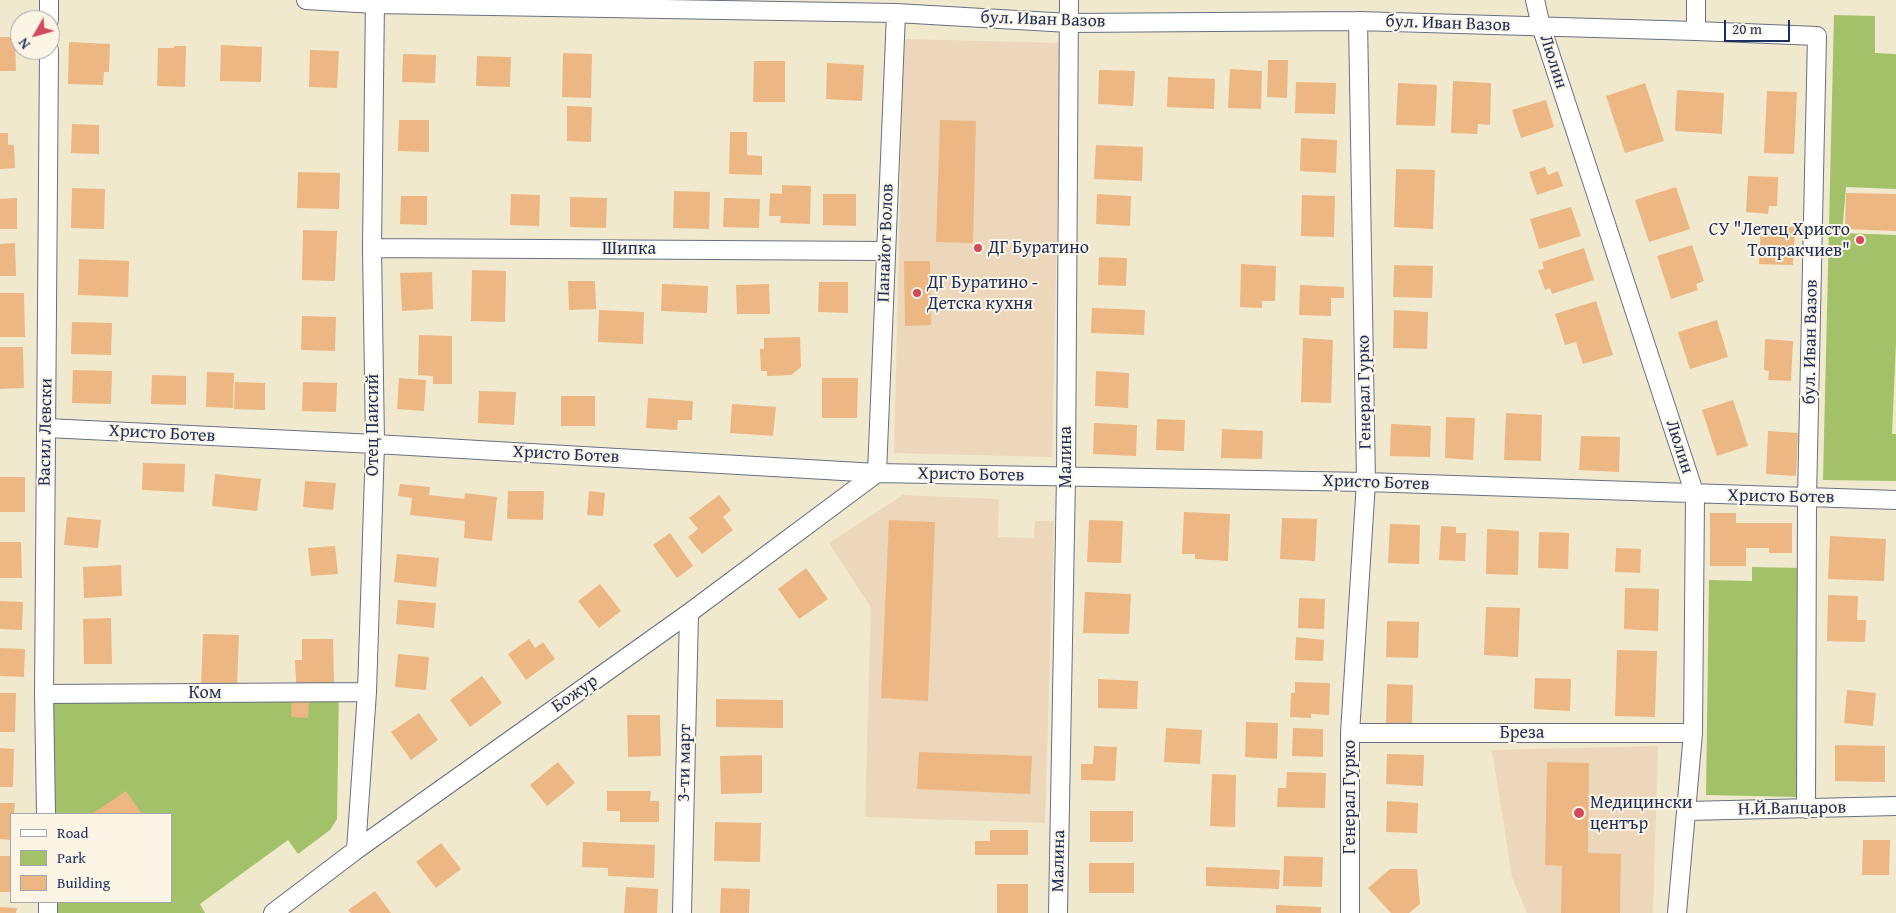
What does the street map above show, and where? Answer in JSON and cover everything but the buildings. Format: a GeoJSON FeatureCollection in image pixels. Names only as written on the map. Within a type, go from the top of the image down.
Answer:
{"type":"FeatureCollection","features":[{"type":"Feature","properties":{"kind":"street","name":"бул. Иван Вазов"},"geometry":{"type":"LineString","coordinates":[[306,0],[727,5],[1069,23],[1358,21],[1696,30],[1817,36],[1807,498],[1806,809]]}},
{"type":"Feature","properties":{"kind":"street","name":"Малина"},"geometry":{"type":"LineString","coordinates":[[1058,913],[1066,477],[1069,0]]}},
{"type":"Feature","properties":{"kind":"street","name":"Люлин"},"geometry":{"type":"LineString","coordinates":[[1535,0],[1541,26],[1695,495],[1693,733],[1688,811],[1677,913]]}},
{"type":"Feature","properties":{"kind":"street"},"geometry":{"type":"LineString","coordinates":[[1696,0],[1696,30]]}},
{"type":"Feature","properties":{"kind":"street","name":"Отец Паисий"},"geometry":{"type":"LineString","coordinates":[[356,850],[367,692],[375,444],[372,248],[375,2]]}},
{"type":"Feature","properties":{"kind":"street","name":"Панайот Волов"},"geometry":{"type":"LineString","coordinates":[[877,473],[896,13]]}},
{"type":"Feature","properties":{"kind":"street","name":"Генерал Гурко"},"geometry":{"type":"LineString","coordinates":[[1350,913],[1350,733],[1366,482],[1358,21]]}},
{"type":"Feature","properties":{"kind":"street","name":"Васил Левски"},"geometry":{"type":"LineString","coordinates":[[46,813],[44,694],[49,60]]}},
{"type":"Feature","properties":{"kind":"street","name":"Шипка"},"geometry":{"type":"LineString","coordinates":[[372,248],[886,250]]}},
{"type":"Feature","properties":{"kind":"street","name":"Христо Ботев"},"geometry":{"type":"LineString","coordinates":[[47,428],[375,444],[877,473],[1366,482],[1695,495],[1896,500]]}},
{"type":"Feature","properties":{"kind":"street","name":"Божур"},"geometry":{"type":"LineString","coordinates":[[273,913],[356,850],[689,613],[877,473]]}},
{"type":"Feature","properties":{"kind":"street","name":"3-ти март"},"geometry":{"type":"LineString","coordinates":[[682,913],[689,613]]}},
{"type":"Feature","properties":{"kind":"street","name":"Ком"},"geometry":{"type":"LineString","coordinates":[[44,694],[367,692]]}},
{"type":"Feature","properties":{"kind":"street","name":"Бреза"},"geometry":{"type":"LineString","coordinates":[[1350,733],[1693,733]]}},
{"type":"Feature","properties":{"kind":"street","name":"Н.Й.Вапцаров"},"geometry":{"type":"LineString","coordinates":[[1688,811],[1896,806]]}},
{"type":"Feature","properties":{"kind":"shaded area","name":"ДГ Буратино"},"geometry":{"type":"Polygon","coordinates":[[[904,39],[1061,43],[1052,457],[894,453],[904,39]]]}},
{"type":"Feature","properties":{"kind":"shaded area"},"geometry":{"type":"Polygon","coordinates":[[[903,495],[999,499],[998,537],[1034,538],[1035,521],[1054,521],[1045,823],[865,817],[871,608],[829,543],[903,495]]]}},
{"type":"Feature","properties":{"kind":"shaded area","name":"Медицински център"},"geometry":{"type":"Polygon","coordinates":[[[1658,746],[1653,913],[1527,913],[1512,877],[1492,750],[1658,746]]]}},
{"type":"Feature","properties":{"kind":"green space","name":"СУ \"Летец Христо Топракчиев\""},"geometry":{"type":"Polygon","coordinates":[[[1834,15],[1875,16],[1875,53],[1896,54],[1896,189],[1846,187],[1842,233],[1896,235],[1896,342],[1892,434],[1896,434],[1896,481],[1823,480],[1834,15]]]}},
{"type":"Feature","properties":{"kind":"green space"},"geometry":{"type":"Polygon","coordinates":[[[1752,567],[1800,568],[1797,797],[1706,795],[1709,580],[1752,581],[1752,567]]]}},
{"type":"Feature","properties":{"kind":"green space"},"geometry":{"type":"Polygon","coordinates":[[[339,685],[337,819],[330,830],[298,854],[288,840],[200,904],[205,913],[46,913],[46,903],[172,903],[172,813],[47,813],[48,693],[339,685]]]}},
{"type":"Feature","properties":{"kind":"place","name":"СУ \"Летец Христо Топракчиев\""},"geometry":{"type":"Point","coordinates":[1860,240]}},
{"type":"Feature","properties":{"kind":"place","name":"ДГ Буратино"},"geometry":{"type":"Point","coordinates":[978,248]}},
{"type":"Feature","properties":{"kind":"place","name":"ДГ Буратино - Детска кухня"},"geometry":{"type":"Point","coordinates":[917,293]}},
{"type":"Feature","properties":{"kind":"place","name":"Медицински център"},"geometry":{"type":"Point","coordinates":[1579,813]}}]}
